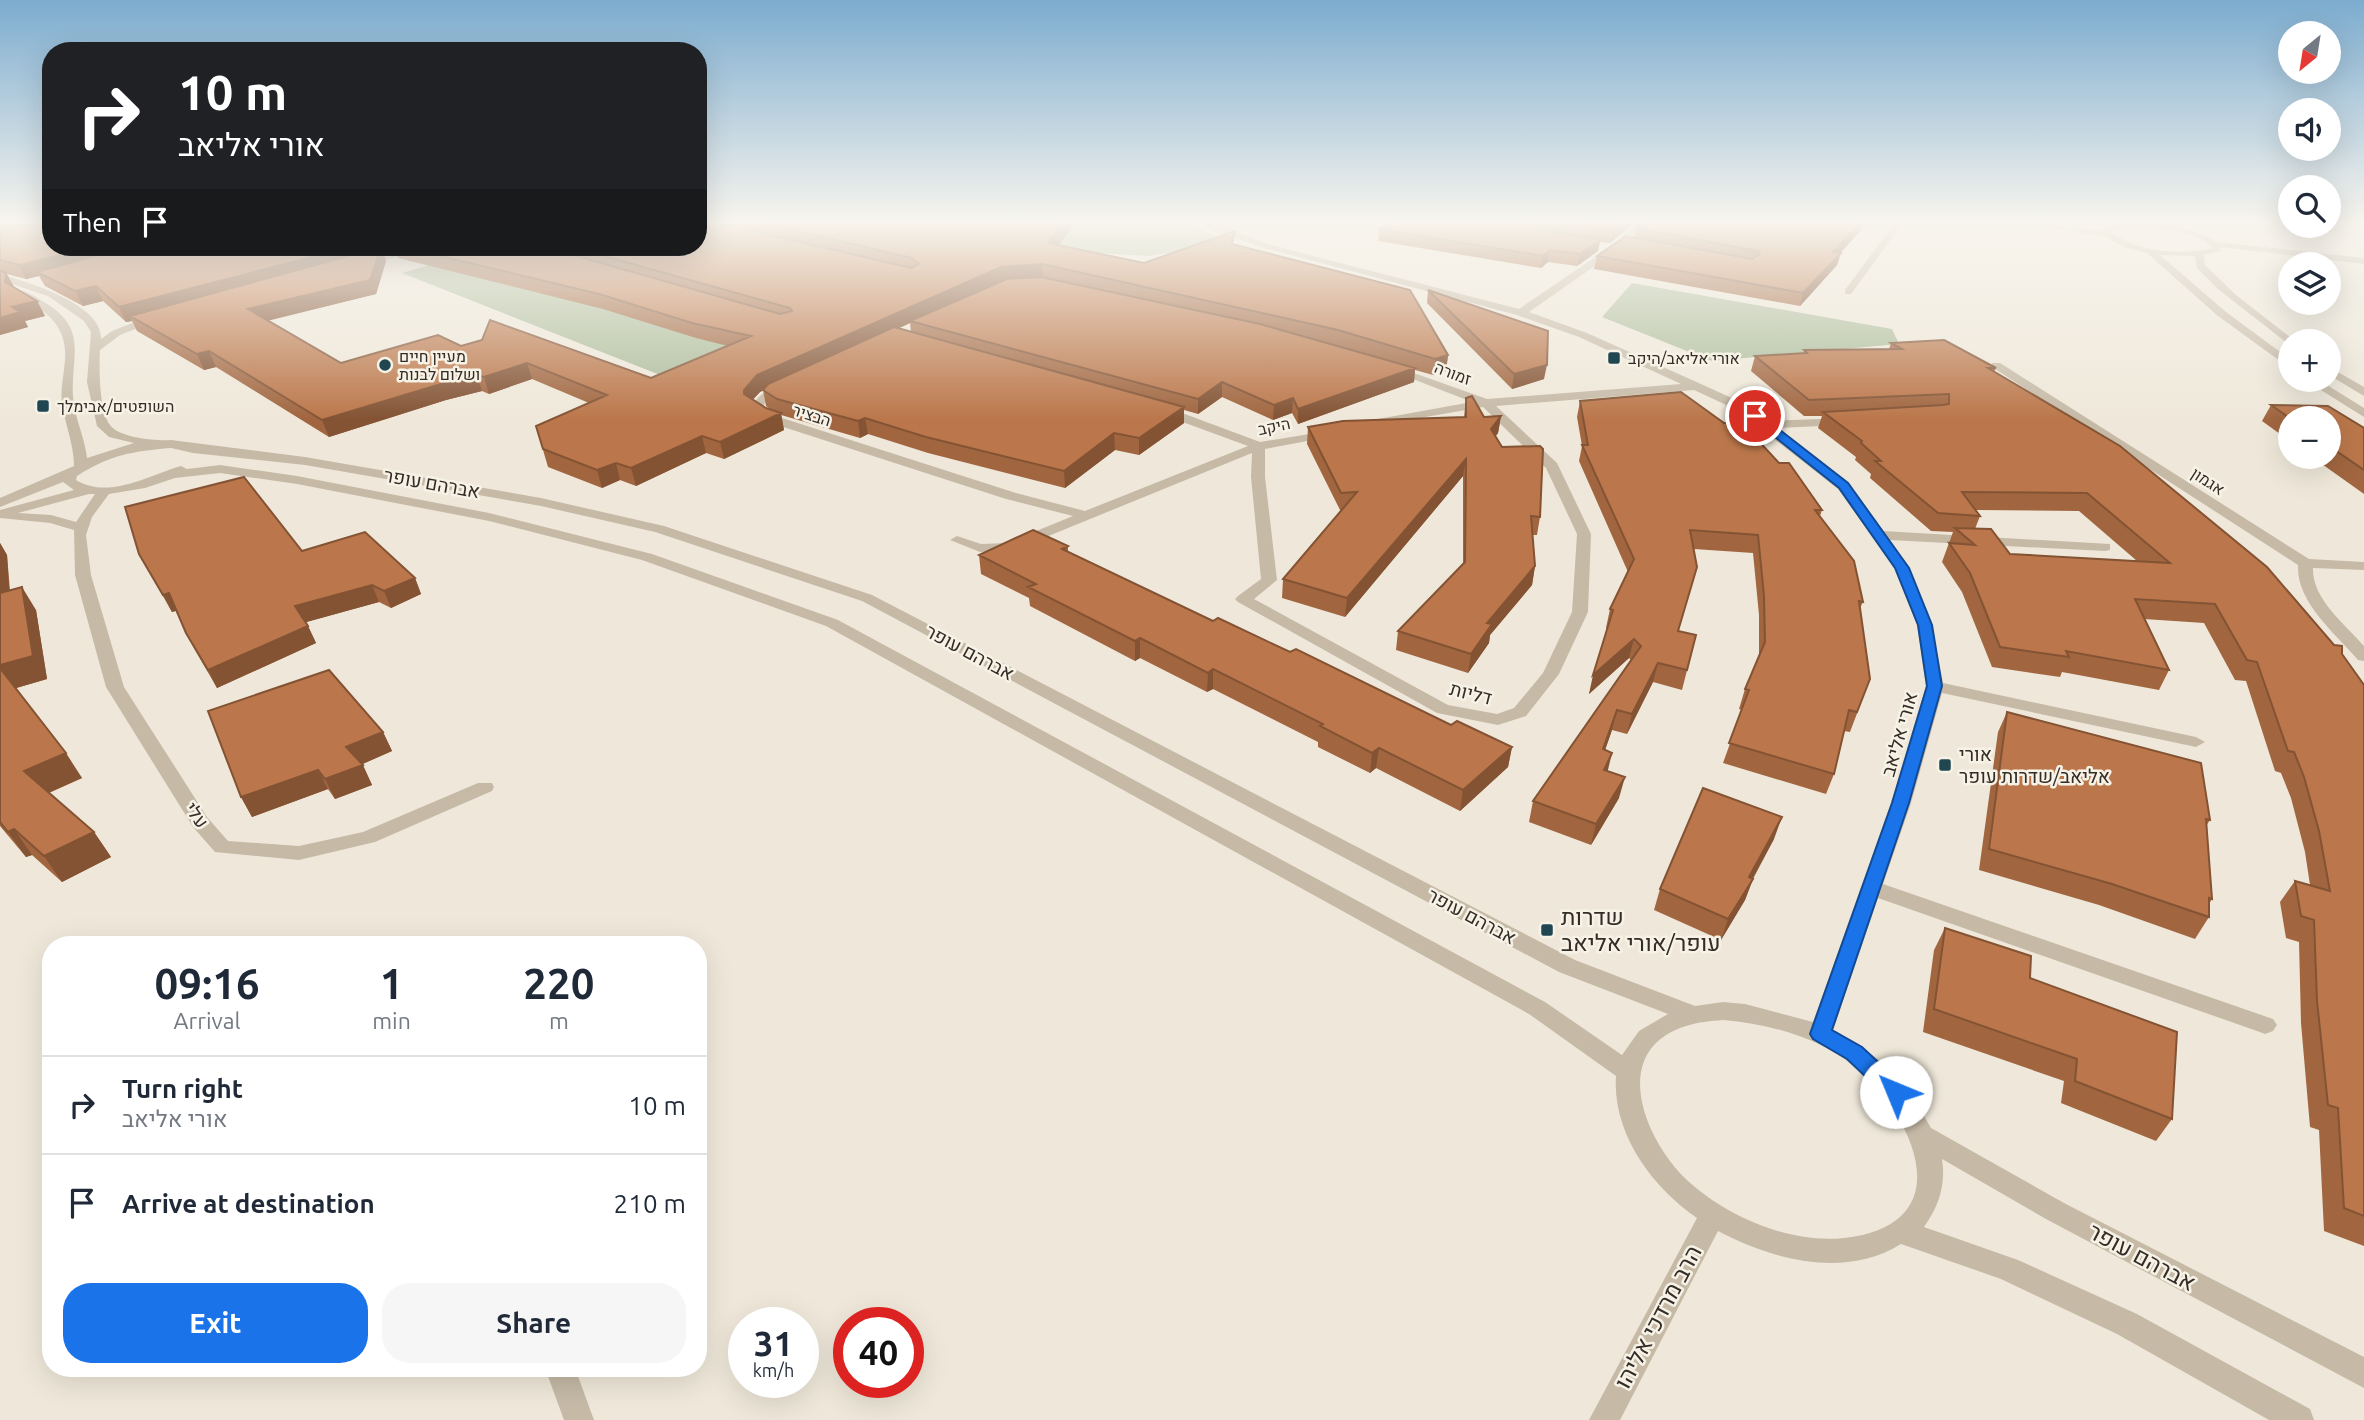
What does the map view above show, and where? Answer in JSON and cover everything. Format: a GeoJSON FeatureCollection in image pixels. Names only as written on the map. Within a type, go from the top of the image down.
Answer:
{"type":"FeatureCollection","features":[{"type":"Feature","properties":{"kind":"street"},"geometry":{"type":"LineString","coordinates":[[30,286],[73,306],[88,319],[96,332],[93,382],[103,426],[130,440],[154,444]]}},
{"type":"Feature","properties":{"kind":"street","name":"אורי אליאב"},"geometry":{"type":"LineString","coordinates":[[1420,286],[1521,313],[1583,335],[1700,386],[1741,407],[1768,425],[1843,486],[1902,568],[1925,625],[1934,686],[1901,803],[1820,1034]]}},
{"type":"Feature","properties":{"kind":"street"},"geometry":{"type":"LineString","coordinates":[[1521,313],[1559,286]]}},
{"type":"Feature","properties":{"kind":"street"},"geometry":{"type":"LineString","coordinates":[[1848,292],[1852,286]]}},
{"type":"Feature","properties":{"kind":"street"},"geometry":{"type":"LineString","coordinates":[[2191,286],[2222,314],[2278,356]]}},
{"type":"Feature","properties":{"kind":"street"},"geometry":{"type":"LineString","coordinates":[[2221,286],[2255,317],[2278,333]]}},
{"type":"Feature","properties":{"kind":"street"},"geometry":{"type":"LineString","coordinates":[[0,516],[51,519],[80,527],[92,505],[96,490],[75,487],[69,481],[76,470],[79,440],[70,421],[66,387],[71,359],[66,325],[54,312],[3,289]]}},
{"type":"Feature","properties":{"kind":"street"},"geometry":{"type":"LineString","coordinates":[[95,349],[116,332],[165,315],[116,322]]}},
{"type":"Feature","properties":{"kind":"street"},"geometry":{"type":"LineString","coordinates":[[88,319],[102,321]]}},
{"type":"Feature","properties":{"kind":"street","name":"אגמון"},"geometry":{"type":"LineString","coordinates":[[1996,365],[2306,563]]}},
{"type":"Feature","properties":{"kind":"street","name":"זמורה"},"geometry":{"type":"LineString","coordinates":[[1383,366],[1486,403]]}},
{"type":"Feature","properties":{"kind":"street"},"geometry":{"type":"LineString","coordinates":[[2341,378],[2364,392]]}},
{"type":"Feature","properties":{"kind":"street","name":"הבציר"},"geometry":{"type":"LineString","coordinates":[[797,380],[765,396],[755,408],[788,424],[1011,496],[1084,516]]}},
{"type":"Feature","properties":{"kind":"street"},"geometry":{"type":"LineString","coordinates":[[1366,426],[1486,403],[1700,386]]}},
{"type":"Feature","properties":{"kind":"street"},"geometry":{"type":"LineString","coordinates":[[2330,392],[2364,413]]}},
{"type":"Feature","properties":{"kind":"street","name":"דליות"},"geometry":{"type":"LineString","coordinates":[[1259,446],[1258,477],[1269,580],[1243,599],[1443,709],[1498,720],[1520,712],[1551,674],[1580,612],[1584,534],[1552,466],[1486,403]]}},
{"type":"Feature","properties":{"kind":"street"},"geometry":{"type":"LineString","coordinates":[[1149,407],[1189,418],[1259,446]]}},
{"type":"Feature","properties":{"kind":"street"},"geometry":{"type":"LineString","coordinates":[[1768,425],[1859,420]]}},
{"type":"Feature","properties":{"kind":"street","name":"היקב"},"geometry":{"type":"LineString","coordinates":[[957,540],[980,548],[1009,547],[1259,446],[1339,431]]}},
{"type":"Feature","properties":{"kind":"street"},"geometry":{"type":"LineString","coordinates":[[0,503],[115,451],[154,444]]}},
{"type":"Feature","properties":{"kind":"street","name":"אברהם עופר"},"geometry":{"type":"LineString","coordinates":[[154,444],[185,445],[193,449],[304,461],[541,502],[659,529],[867,598],[1567,966],[1693,1014]]}},
{"type":"Feature","properties":{"kind":"street"},"geometry":{"type":"LineString","coordinates":[[173,474],[193,461],[196,454],[193,449]]}},
{"type":"Feature","properties":{"kind":"street","name":"אברהם עופר"},"geometry":{"type":"LineString","coordinates":[[0,516],[96,490],[141,485],[173,474],[220,469],[322,484],[489,517],[647,557],[832,623],[1537,1008],[1628,1072]]}},
{"type":"Feature","properties":{"kind":"street","name":"עלי"},"geometry":{"type":"LineString","coordinates":[[80,527],[83,575],[115,687],[200,822],[222,846],[299,853],[368,837],[485,787]]}},
{"type":"Feature","properties":{"kind":"street"},"geometry":{"type":"LineString","coordinates":[[1878,535],[2105,547]]}},
{"type":"Feature","properties":{"kind":"street"},"geometry":{"type":"LineString","coordinates":[[2364,566],[2306,563],[2305,580],[2314,599],[2364,656]]}},
{"type":"Feature","properties":{"kind":"street"},"geometry":{"type":"LineString","coordinates":[[1934,686],[2196,742]]}},
{"type":"Feature","properties":{"kind":"street"},"geometry":{"type":"LineString","coordinates":[[1870,887],[2265,1025]]}},
{"type":"Feature","properties":{"kind":"street"},"geometry":{"type":"LineString","coordinates":[[1723,1011],[1754,1013],[1820,1034],[1854,1053],[1884,1078],[1908,1106],[1924,1136],[1931,1163],[1930,1190],[1920,1213],[1901,1232],[1871,1246],[1835,1251],[1808,1249],[1752,1235],[1713,1215],[1679,1189],[1653,1160],[1635,1129],[1627,1099],[1628,1072],[1637,1051],[1650,1035],[1670,1022],[1693,1014],[1723,1011]]}},
{"type":"Feature","properties":{"kind":"street","name":"אברהם עופר"},"geometry":{"type":"LineString","coordinates":[[1924,1136],[2055,1211],[2364,1373]]}},
{"type":"Feature","properties":{"kind":"street","name":"הרב מרדכי אליהו"},"geometry":{"type":"LineString","coordinates":[[1604,1420],[1713,1215]]}},
{"type":"Feature","properties":{"kind":"street"},"geometry":{"type":"LineString","coordinates":[[1901,1232],[2008,1269],[2127,1324],[2299,1420]]}},
{"type":"Feature","properties":{"kind":"street"},"geometry":{"type":"LineString","coordinates":[[564,1377],[579,1420]]}},
{"type":"Feature","properties":{"kind":"green space"},"geometry":{"type":"Polygon","coordinates":[[[436,286],[537,286],[734,344],[660,375],[436,286]]]}},
{"type":"Feature","properties":{"kind":"green space"},"geometry":{"type":"Polygon","coordinates":[[[1629,286],[1650,286],[1892,329],[1899,344],[1712,361],[1602,317],[1629,286]]]}},
{"type":"Feature","properties":{"kind":"building"},"geometry":{"type":"Polygon","coordinates":[[[0,286],[12,286],[37,301],[12,307],[20,312],[0,318],[0,286]]]}},
{"type":"Feature","properties":{"kind":"building"},"geometry":{"type":"Polygon","coordinates":[[[66,286],[95,286],[75,291],[66,286]]]}},
{"type":"Feature","properties":{"kind":"building"},"geometry":{"type":"Polygon","coordinates":[[[96,286],[199,286],[119,307],[96,286]]]}},
{"type":"Feature","properties":{"kind":"building"},"geometry":{"type":"Polygon","coordinates":[[[238,286],[344,286],[248,309],[341,363],[438,335],[461,346],[482,340],[490,320],[651,378],[751,336],[692,323],[567,286],[683,286],[780,314],[792,311],[790,308],[712,286],[957,286],[757,375],[744,390],[744,394],[766,408],[781,413],[720,442],[702,436],[631,468],[616,463],[597,470],[543,449],[536,426],[607,395],[527,363],[484,377],[477,375],[441,384],[322,420],[209,351],[197,354],[130,316],[238,286]]]}},
{"type":"Feature","properties":{"kind":"building"},"geometry":{"type":"Polygon","coordinates":[[[990,286],[1084,286],[1260,324],[1415,368],[1298,409],[1293,398],[1274,405],[1222,382],[1198,399],[910,321],[990,286]]]}},
{"type":"Feature","properties":{"kind":"building"},"geometry":{"type":"Polygon","coordinates":[[[1142,286],[1396,286],[1410,290],[1448,355],[1435,359],[1338,330],[1142,286]]]}},
{"type":"Feature","properties":{"kind":"building"},"geometry":{"type":"Polygon","coordinates":[[[1766,286],[1809,286],[1803,293],[1766,286]]]}},
{"type":"Feature","properties":{"kind":"building"},"geometry":{"type":"Polygon","coordinates":[[[1428,290],[1548,331],[1547,365],[1514,374],[1428,290]]]}},
{"type":"Feature","properties":{"kind":"building"},"geometry":{"type":"Polygon","coordinates":[[[894,327],[1184,407],[1139,438],[1114,433],[1064,471],[926,437],[865,418],[858,421],[777,399],[763,390],[768,384],[894,327]]]}},
{"type":"Feature","properties":{"kind":"building"},"geometry":{"type":"Polygon","coordinates":[[[1944,340],[1996,368],[1988,368],[2120,446],[2267,567],[2334,645],[2342,646],[2342,654],[2364,685],[2364,1216],[2344,1208],[2338,1108],[2328,1105],[2317,1001],[2314,920],[2301,916],[2295,881],[2330,891],[2319,831],[2304,777],[2294,752],[2288,751],[2257,662],[2247,660],[2215,604],[2135,599],[2169,670],[2066,651],[2069,657],[2000,647],[1970,573],[1949,543],[1975,545],[1955,528],[1991,529],[2010,554],[2170,563],[2087,493],[1962,492],[1980,516],[1938,513],[1875,461],[1881,461],[1861,443],[1862,441],[1823,412],[1943,405],[1949,404],[1949,394],[1809,400],[1755,356],[1807,353],[1804,350],[1902,349],[1891,343],[1944,340]]]}},
{"type":"Feature","properties":{"kind":"building"},"geometry":{"type":"Polygon","coordinates":[[[1681,392],[1724,423],[1741,422],[1779,463],[1789,463],[1822,510],[1815,510],[1854,561],[1863,602],[1859,601],[1870,679],[1857,712],[1849,710],[1834,774],[1729,743],[1749,690],[1745,689],[1765,642],[1758,535],[1690,530],[1697,567],[1678,631],[1696,635],[1687,670],[1658,663],[1632,714],[1617,710],[1603,749],[1612,753],[1604,770],[1625,777],[1596,824],[1533,801],[1641,646],[1634,639],[1593,675],[1613,610],[1610,609],[1634,559],[1582,445],[1588,445],[1580,401],[1681,392]]]}},
{"type":"Feature","properties":{"kind":"building"},"geometry":{"type":"Polygon","coordinates":[[[1472,396],[1484,417],[1501,416],[1491,429],[1502,447],[1540,446],[1543,449],[1540,517],[1531,516],[1535,566],[1487,623],[1492,624],[1471,654],[1398,631],[1465,562],[1466,459],[1347,598],[1283,579],[1357,492],[1341,493],[1308,427],[1343,421],[1466,417],[1466,398],[1472,396]]]}},
{"type":"Feature","properties":{"kind":"building"},"geometry":{"type":"Polygon","coordinates":[[[2271,405],[2328,406],[2278,406],[2278,410],[2271,405]]]}},
{"type":"Feature","properties":{"kind":"building"},"geometry":{"type":"Polygon","coordinates":[[[2341,414],[2364,428],[2364,470],[2341,454],[2341,414]]]}},
{"type":"Feature","properties":{"kind":"building"},"geometry":{"type":"Polygon","coordinates":[[[244,477],[302,551],[365,532],[415,578],[384,591],[372,585],[295,606],[308,626],[208,670],[186,633],[169,593],[163,595],[139,554],[125,507],[244,477]]]}},
{"type":"Feature","properties":{"kind":"building"},"geometry":{"type":"Polygon","coordinates":[[[1033,530],[1068,546],[1062,549],[1213,621],[1218,618],[1290,652],[1296,649],[1451,725],[1457,721],[1512,747],[1463,790],[1379,748],[1372,753],[1320,726],[1323,724],[1213,669],[1208,673],[1140,638],[1135,641],[1028,587],[1036,584],[979,555],[1033,530]]]}},
{"type":"Feature","properties":{"kind":"building"},"geometry":{"type":"Polygon","coordinates":[[[22,587],[33,656],[0,665],[0,593],[22,587]]]}},
{"type":"Feature","properties":{"kind":"building"},"geometry":{"type":"Polygon","coordinates":[[[0,668],[66,753],[24,771],[94,832],[44,856],[14,829],[8,832],[0,822],[0,668]]]}},
{"type":"Feature","properties":{"kind":"building"},"geometry":{"type":"Polygon","coordinates":[[[329,670],[383,732],[346,747],[363,765],[325,779],[318,770],[241,797],[208,711],[329,670]]]}},
{"type":"Feature","properties":{"kind":"building"},"geometry":{"type":"Polygon","coordinates":[[[2007,712],[2201,763],[2210,820],[2206,819],[2212,899],[2209,898],[2209,917],[2112,884],[1989,849],[2007,712]]]}},
{"type":"Feature","properties":{"kind":"building"},"geometry":{"type":"Polygon","coordinates":[[[1703,788],[1782,817],[1749,877],[1753,879],[1728,919],[1660,889],[1703,788]]]}},
{"type":"Feature","properties":{"kind":"building"},"geometry":{"type":"Polygon","coordinates":[[[1945,928],[2031,956],[2030,978],[2177,1032],[2172,1119],[2075,1081],[2077,1059],[1934,1009],[1945,928]]]}},
{"type":"Feature","properties":{"kind":"place","name":"אורי אליאב/היקב"},"geometry":{"type":"Point","coordinates":[1614,358]}},
{"type":"Feature","properties":{"kind":"place","name":"מעיין חיים ושלום לבנות"},"geometry":{"type":"Point","coordinates":[385,365]}},
{"type":"Feature","properties":{"kind":"place","name":"השופטים/אבימלך"},"geometry":{"type":"Point","coordinates":[43,406]}},
{"type":"Feature","properties":{"kind":"place","name":"אורי אליאב/שדרות עופר"},"geometry":{"type":"Point","coordinates":[1945,765]}},
{"type":"Feature","properties":{"kind":"place","name":"שדרות עופר/אורי אליאב"},"geometry":{"type":"Point","coordinates":[1547,930]}},
{"type":"Feature","properties":{"kind":"route"},"geometry":{"type":"LineString","coordinates":[[1755,416],[1843,486],[1902,568],[1925,625],[1934,686],[1901,803],[1820,1034],[1854,1053],[1896,1092]]}}]}
